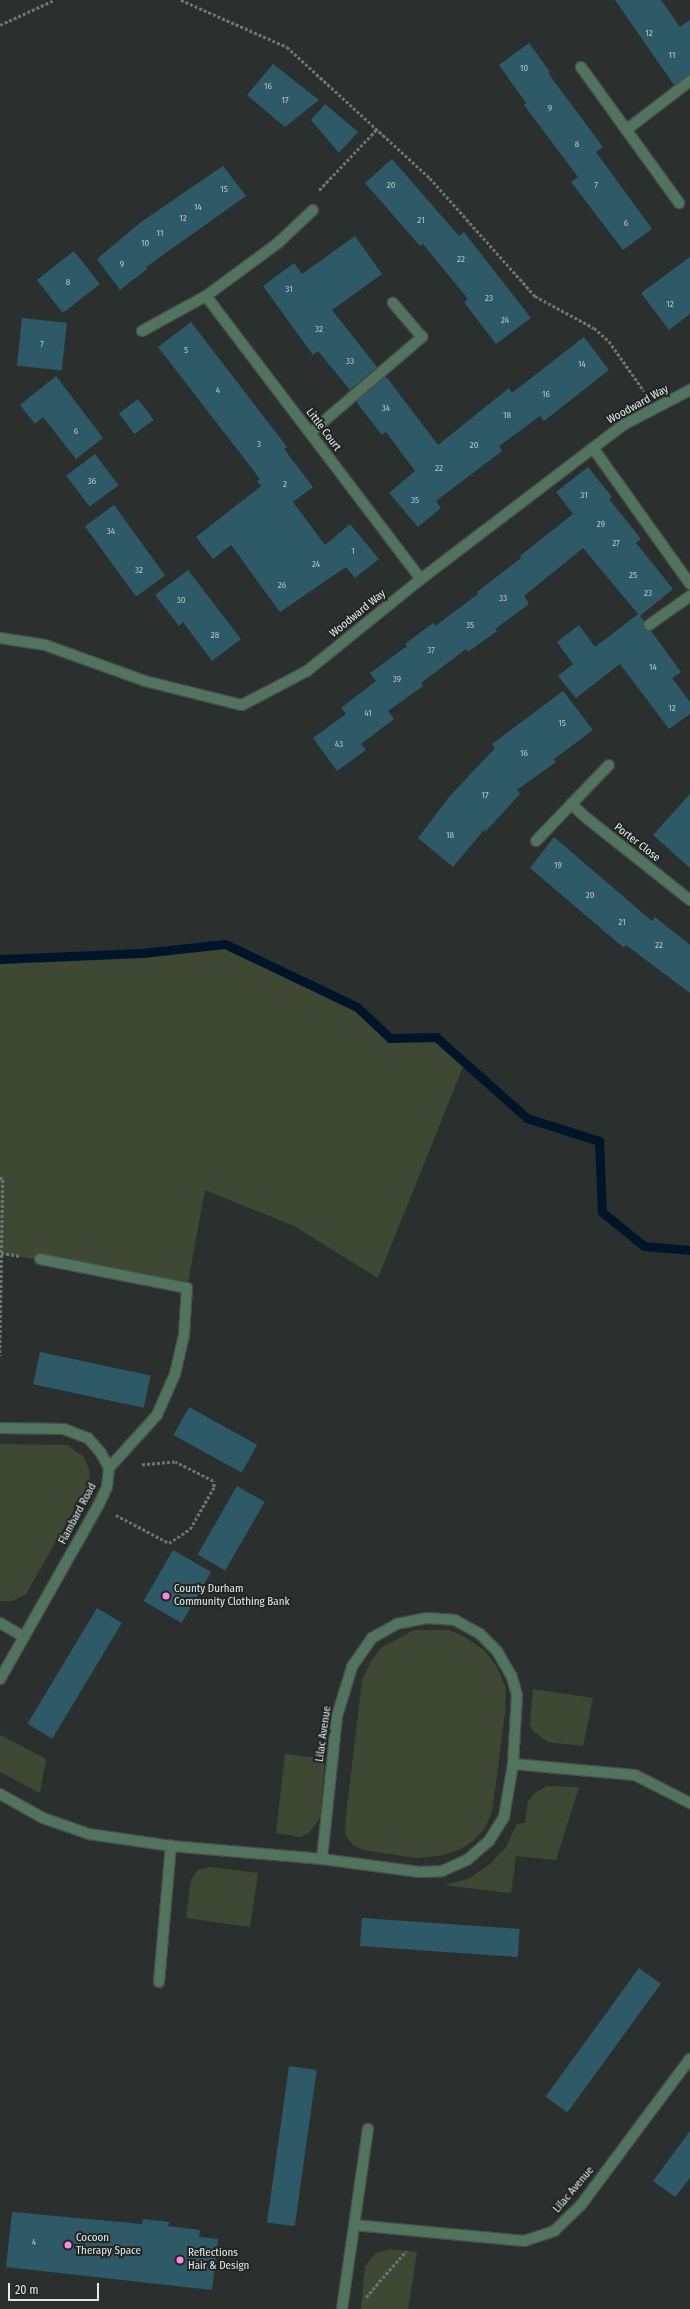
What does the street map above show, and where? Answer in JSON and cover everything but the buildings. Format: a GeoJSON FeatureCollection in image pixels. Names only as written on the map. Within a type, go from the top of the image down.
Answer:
{"type":"FeatureCollection","features":[{"type":"Feature","properties":{"kind":"street"},"geometry":{"type":"LineString","coordinates":[[581,67],[679,203]]}},
{"type":"Feature","properties":{"kind":"street"},"geometry":{"type":"LineString","coordinates":[[626,130],[690,81]]}},
{"type":"Feature","properties":{"kind":"street"},"geometry":{"type":"LineString","coordinates":[[142,331],[206,296],[278,243],[313,210]]}},
{"type":"Feature","properties":{"kind":"street","name":"Little Court"},"geometry":{"type":"LineString","coordinates":[[206,296],[421,579]]}},
{"type":"Feature","properties":{"kind":"street"},"geometry":{"type":"LineString","coordinates":[[310,433],[422,337],[393,304]]}},
{"type":"Feature","properties":{"kind":"street","name":"Woodward Way"},"geometry":{"type":"LineString","coordinates":[[0,638],[45,645],[145,681],[242,705],[307,671],[421,579],[623,425],[690,390]]}},
{"type":"Feature","properties":{"kind":"street"},"geometry":{"type":"LineString","coordinates":[[593,448],[690,584]]}},
{"type":"Feature","properties":{"kind":"street"},"geometry":{"type":"LineString","coordinates":[[649,625],[690,596]]}},
{"type":"Feature","properties":{"kind":"street"},"geometry":{"type":"LineString","coordinates":[[536,841],[609,765]]}},
{"type":"Feature","properties":{"kind":"street","name":"Porter Close"},"geometry":{"type":"LineString","coordinates":[[572,804],[588,820],[690,900]]}},
{"type":"Feature","properties":{"kind":"street"},"geometry":{"type":"LineString","coordinates":[[0,1428],[70,1431],[88,1438],[101,1453],[109,1468],[158,1415],[175,1374],[184,1335],[188,1288],[40,1259]]}},
{"type":"Feature","properties":{"kind":"street","name":"Flambard Road"},"geometry":{"type":"LineString","coordinates":[[0,1679],[98,1506],[107,1487],[109,1468]]}},
{"type":"Feature","properties":{"kind":"street","name":"Lilac Avenue"},"geometry":{"type":"LineString","coordinates":[[0,1794],[43,1818],[89,1834],[171,1846],[322,1859],[419,1872],[442,1871],[467,1860],[488,1841],[504,1817],[513,1764],[517,1695],[512,1677],[497,1651],[480,1634],[456,1620],[427,1618],[397,1624],[372,1638],[352,1667],[337,1716],[322,1859]]}},
{"type":"Feature","properties":{"kind":"street"},"geometry":{"type":"LineString","coordinates":[[0,1623],[24,1637]]}},
{"type":"Feature","properties":{"kind":"street"},"geometry":{"type":"LineString","coordinates":[[513,1764],[635,1775],[690,1803]]}},
{"type":"Feature","properties":{"kind":"street"},"geometry":{"type":"LineString","coordinates":[[159,1982],[171,1846]]}},
{"type":"Feature","properties":{"kind":"street","name":"Lilac Avenue"},"geometry":{"type":"LineString","coordinates":[[354,2225],[524,2241],[554,2231],[580,2205],[690,2059]]}},
{"type":"Feature","properties":{"kind":"street"},"geometry":{"type":"LineString","coordinates":[[342,2304],[368,2129]]}},
{"type":"Feature","properties":{"kind":"path"},"geometry":{"type":"LineString","coordinates":[[0,25],[54,0]]}},
{"type":"Feature","properties":{"kind":"path"},"geometry":{"type":"LineString","coordinates":[[181,0],[287,47],[430,178],[535,296],[594,328],[608,341],[656,408]]}},
{"type":"Feature","properties":{"kind":"path"},"geometry":{"type":"LineString","coordinates":[[313,210],[315,194],[340,165],[376,130]]}},
{"type":"Feature","properties":{"kind":"path"},"geometry":{"type":"LineString","coordinates":[[0,1177],[3,1180],[0,1356]]}},
{"type":"Feature","properties":{"kind":"path"},"geometry":{"type":"LineString","coordinates":[[98,1506],[169,1543],[190,1529],[214,1487],[213,1481],[175,1462],[109,1468]]}},
{"type":"Feature","properties":{"kind":"path"},"geometry":{"type":"LineString","coordinates":[[342,2304],[362,2300],[406,2251],[409,2230]]}},
{"type":"Feature","properties":{"kind":"green space"},"geometry":{"type":"Polygon","coordinates":[[[225,944],[357,1007],[390,1038],[436,1037],[465,1062],[378,1278],[294,1226],[205,1190],[187,1288],[0,1253],[0,959],[142,953],[225,944]]]}},
{"type":"Feature","properties":{"kind":"green space"},"geometry":{"type":"Polygon","coordinates":[[[0,1444],[67,1445],[83,1456],[89,1469],[90,1482],[26,1594],[12,1601],[0,1601],[0,1444]]]}},
{"type":"Feature","properties":{"kind":"green space"},"geometry":{"type":"Polygon","coordinates":[[[414,1630],[449,1630],[465,1637],[484,1650],[497,1667],[506,1688],[505,1713],[492,1812],[485,1828],[472,1842],[459,1850],[439,1856],[415,1858],[363,1850],[353,1845],[346,1836],[345,1825],[362,1680],[370,1663],[381,1648],[414,1630]]]}},
{"type":"Feature","properties":{"kind":"green space"},"geometry":{"type":"Polygon","coordinates":[[[533,1689],[593,1698],[583,1746],[548,1742],[533,1731],[530,1725],[533,1689]]]}},
{"type":"Feature","properties":{"kind":"green space"},"geometry":{"type":"Polygon","coordinates":[[[0,1735],[46,1759],[40,1793],[0,1772],[0,1735]]]}},
{"type":"Feature","properties":{"kind":"green space"},"geometry":{"type":"Polygon","coordinates":[[[285,1754],[325,1759],[320,1818],[309,1833],[300,1837],[276,1833],[285,1754]]]}},
{"type":"Feature","properties":{"kind":"green space"},"geometry":{"type":"Polygon","coordinates":[[[547,1786],[579,1787],[556,1860],[516,1856],[511,1893],[444,1885],[468,1879],[489,1865],[506,1847],[517,1824],[525,1823],[528,1801],[536,1792],[547,1786]]]}},
{"type":"Feature","properties":{"kind":"green space"},"geometry":{"type":"Polygon","coordinates":[[[210,1867],[258,1873],[250,1927],[186,1918],[191,1880],[198,1870],[210,1867]]]}},
{"type":"Feature","properties":{"kind":"green space"},"geometry":{"type":"Polygon","coordinates":[[[389,2249],[417,2252],[408,2309],[361,2309],[365,2266],[376,2253],[389,2249]]]}},
{"type":"Feature","properties":{"kind":"waterway"},"geometry":{"type":"LineString","coordinates":[[0,959],[142,953],[225,944],[357,1007],[390,1038],[436,1037],[527,1118],[599,1141],[602,1212],[644,1246],[690,1250]]}},
{"type":"Feature","properties":{"kind":"place","name":"County Durham Community Clothing Bank"},"geometry":{"type":"Point","coordinates":[166,1596]}},
{"type":"Feature","properties":{"kind":"place","name":"Cocoon Therapy Space"},"geometry":{"type":"Point","coordinates":[68,2245]}},
{"type":"Feature","properties":{"kind":"place","name":"Reflections Hair & Design"},"geometry":{"type":"Point","coordinates":[180,2260]}}]}
